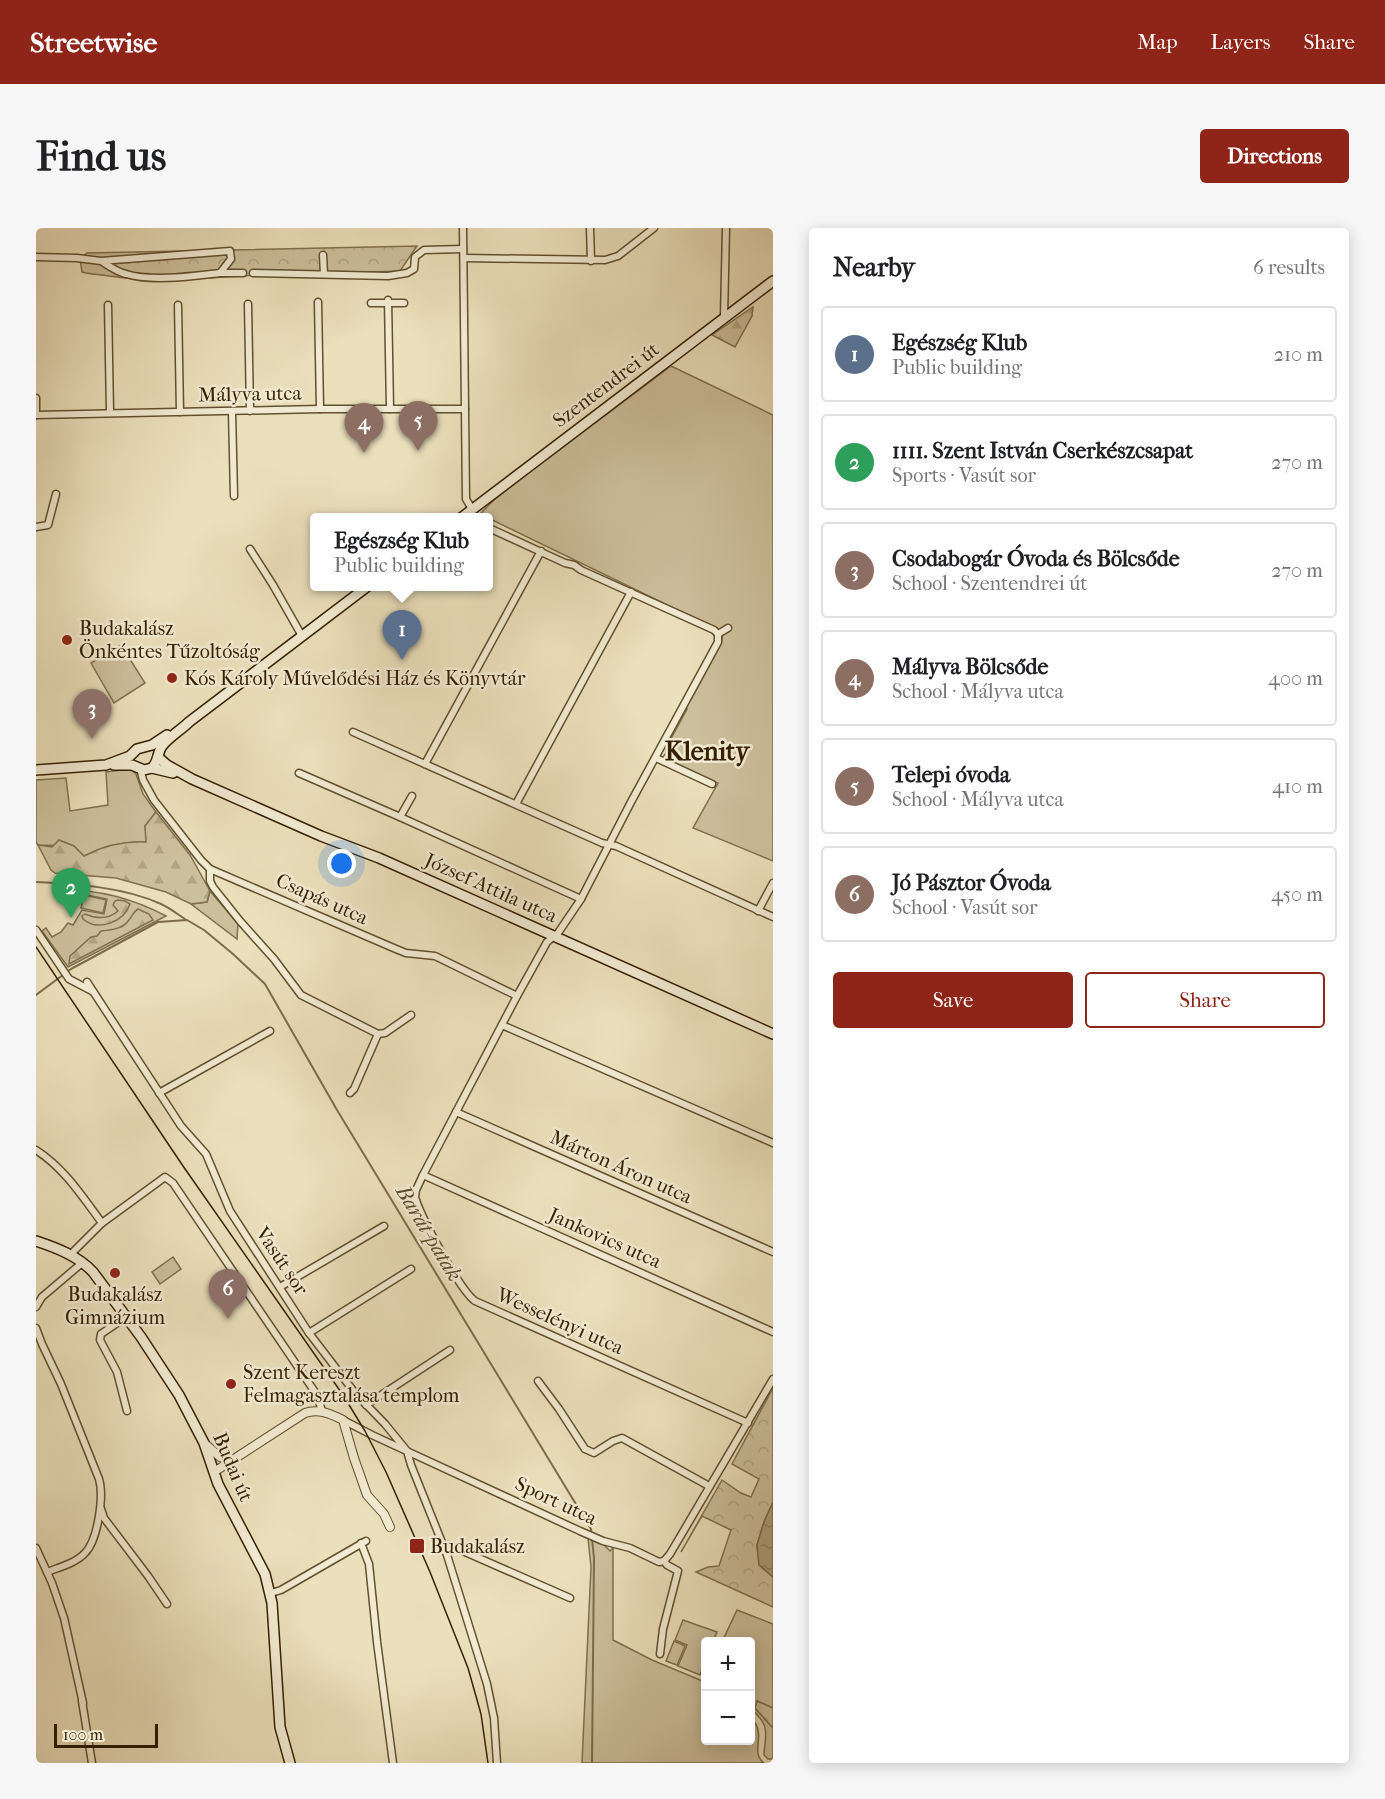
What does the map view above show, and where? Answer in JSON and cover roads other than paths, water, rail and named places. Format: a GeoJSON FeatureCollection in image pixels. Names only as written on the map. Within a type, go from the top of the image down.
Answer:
{"type":"FeatureCollection","features":[{"type":"Feature","properties":{"kind":"main road","name":"Szentendrei út"},"geometry":{"type":"LineString","coordinates":[[468,513],[773,281]]}},
{"type":"Feature","properties":{"kind":"main road"},"geometry":{"type":"LineString","coordinates":[[145,768],[157,764],[163,745],[189,722],[361,591]]}},
{"type":"Feature","properties":{"kind":"main road"},"geometry":{"type":"LineString","coordinates":[[106,765],[152,745],[189,722]]}},
{"type":"Feature","properties":{"kind":"main road"},"geometry":{"type":"LineString","coordinates":[[146,746],[151,748],[162,762],[192,779]]}},
{"type":"Feature","properties":{"kind":"main road"},"geometry":{"type":"LineString","coordinates":[[135,752],[133,760],[145,768]]}},
{"type":"Feature","properties":{"kind":"main road"},"geometry":{"type":"LineString","coordinates":[[36,770],[106,765],[145,768],[192,779]]}},
{"type":"Feature","properties":{"kind":"main road","name":"József Attila utca"},"geometry":{"type":"LineString","coordinates":[[192,779],[321,836],[379,858],[773,1034]]}},
{"type":"Feature","properties":{"kind":"main road","name":"Budai út"},"geometry":{"type":"LineString","coordinates":[[36,1241],[70,1256],[93,1272],[152,1352],[179,1395],[204,1443],[222,1493],[261,1565],[271,1593],[279,1714],[282,1736],[290,1763]]}},
{"type":"Feature","properties":{"kind":"street"},"geometry":{"type":"LineString","coordinates":[[463,228],[467,513]]}},
{"type":"Feature","properties":{"kind":"street"},"geometry":{"type":"LineString","coordinates":[[590,228],[591,261]]}},
{"type":"Feature","properties":{"kind":"street"},"geometry":{"type":"LineString","coordinates":[[464,258],[605,261],[618,256],[654,228]]}},
{"type":"Feature","properties":{"kind":"street"},"geometry":{"type":"LineString","coordinates":[[724,317],[726,228]]}},
{"type":"Feature","properties":{"kind":"street"},"geometry":{"type":"LineString","coordinates":[[253,273],[388,276],[407,273],[414,269],[415,257],[424,250],[463,249]]}},
{"type":"Feature","properties":{"kind":"street"},"geometry":{"type":"LineString","coordinates":[[36,257],[101,261],[230,251],[231,259],[220,273]]}},
{"type":"Feature","properties":{"kind":"street"},"geometry":{"type":"LineString","coordinates":[[323,255],[324,274]]}},
{"type":"Feature","properties":{"kind":"street"},"geometry":{"type":"LineString","coordinates":[[101,261],[124,274],[138,277],[243,273]]}},
{"type":"Feature","properties":{"kind":"street"},"geometry":{"type":"LineString","coordinates":[[318,302],[320,409]]}},
{"type":"Feature","properties":{"kind":"street"},"geometry":{"type":"LineString","coordinates":[[388,302],[390,409]]}},
{"type":"Feature","properties":{"kind":"street"},"geometry":{"type":"LineString","coordinates":[[371,303],[404,303]]}},
{"type":"Feature","properties":{"kind":"street"},"geometry":{"type":"LineString","coordinates":[[248,304],[250,411]]}},
{"type":"Feature","properties":{"kind":"street"},"geometry":{"type":"LineString","coordinates":[[108,305],[110,412]]}},
{"type":"Feature","properties":{"kind":"street"},"geometry":{"type":"LineString","coordinates":[[178,305],[180,412]]}},
{"type":"Feature","properties":{"kind":"street"},"geometry":{"type":"LineString","coordinates":[[36,398],[36,415]]}},
{"type":"Feature","properties":{"kind":"street","name":"Mályva utca"},"geometry":{"type":"LineString","coordinates":[[36,415],[320,409],[465,409]]}},
{"type":"Feature","properties":{"kind":"street"},"geometry":{"type":"LineString","coordinates":[[232,411],[234,496]]}},
{"type":"Feature","properties":{"kind":"street"},"geometry":{"type":"LineString","coordinates":[[36,527],[48,525],[56,494]]}},
{"type":"Feature","properties":{"kind":"street"},"geometry":{"type":"LineString","coordinates":[[423,1175],[547,942],[555,936],[581,899],[718,642],[718,634],[714,630],[493,530]]}},
{"type":"Feature","properties":{"kind":"street"},"geometry":{"type":"LineString","coordinates":[[250,549],[302,636]]}},
{"type":"Feature","properties":{"kind":"street"},"geometry":{"type":"LineString","coordinates":[[425,764],[541,551]]}},
{"type":"Feature","properties":{"kind":"street"},"geometry":{"type":"LineString","coordinates":[[516,804],[631,592]]}},
{"type":"Feature","properties":{"kind":"street"},"geometry":{"type":"LineString","coordinates":[[718,634],[728,628]]}},
{"type":"Feature","properties":{"kind":"street"},"geometry":{"type":"LineString","coordinates":[[353,732],[773,917]]}},
{"type":"Feature","properties":{"kind":"street"},"geometry":{"type":"LineString","coordinates":[[656,758],[712,784]]}},
{"type":"Feature","properties":{"kind":"street","name":"Csapás utca"},"geometry":{"type":"LineString","coordinates":[[145,768],[147,786],[154,800],[210,869],[406,953],[435,956],[517,996]]}},
{"type":"Feature","properties":{"kind":"street"},"geometry":{"type":"LineString","coordinates":[[299,773],[581,899]]}},
{"type":"Feature","properties":{"kind":"street"},"geometry":{"type":"LineString","coordinates":[[400,817],[412,796]]}},
{"type":"Feature","properties":{"kind":"street"},"geometry":{"type":"LineString","coordinates":[[210,869],[210,881],[213,887],[274,958],[301,995],[378,1034],[385,1033],[411,1015]]}},
{"type":"Feature","properties":{"kind":"street"},"geometry":{"type":"LineString","coordinates":[[758,911],[773,883]]}},
{"type":"Feature","properties":{"kind":"street","name":"Vasút sor"},"geometry":{"type":"LineString","coordinates":[[36,930],[66,973],[79,986],[92,991]]}},
{"type":"Feature","properties":{"kind":"street","name":"Vasút sor"},"geometry":{"type":"LineString","coordinates":[[87,982],[181,1126],[206,1154],[230,1211],[309,1333],[355,1393],[407,1451],[444,1546],[490,1695],[497,1763]]}},
{"type":"Feature","properties":{"kind":"street"},"geometry":{"type":"LineString","coordinates":[[502,1025],[773,1143]]}},
{"type":"Feature","properties":{"kind":"street"},"geometry":{"type":"LineString","coordinates":[[159,1093],[270,1031]]}},
{"type":"Feature","properties":{"kind":"street"},"geometry":{"type":"LineString","coordinates":[[350,1093],[354,1089],[378,1034]]}},
{"type":"Feature","properties":{"kind":"street","name":"Márton Áron utca"},"geometry":{"type":"LineString","coordinates":[[456,1112],[773,1252]]}},
{"type":"Feature","properties":{"kind":"street"},"geometry":{"type":"LineString","coordinates":[[36,1150],[63,1172],[102,1222]]}},
{"type":"Feature","properties":{"kind":"street","name":"Wesselényi utca"},"geometry":{"type":"LineString","coordinates":[[423,1175],[416,1190],[417,1203],[441,1252],[467,1293],[475,1301],[748,1423]]}},
{"type":"Feature","properties":{"kind":"street","name":"Jankovics utca"},"geometry":{"type":"LineString","coordinates":[[423,1175],[773,1332]]}},
{"type":"Feature","properties":{"kind":"street"},"geometry":{"type":"LineString","coordinates":[[70,1256],[102,1222],[165,1177],[173,1183],[317,1395],[322,1411]]}},
{"type":"Feature","properties":{"kind":"street"},"geometry":{"type":"LineString","coordinates":[[280,1287],[384,1226]]}},
{"type":"Feature","properties":{"kind":"street"},"geometry":{"type":"LineString","coordinates":[[36,1307],[42,1297],[82,1263]]}},
{"type":"Feature","properties":{"kind":"street"},"geometry":{"type":"LineString","coordinates":[[309,1333],[411,1269]]}},
{"type":"Feature","properties":{"kind":"street"},"geometry":{"type":"LineString","coordinates":[[126,1317],[101,1334],[100,1340],[117,1372],[127,1411]]}},
{"type":"Feature","properties":{"kind":"street"},"geometry":{"type":"LineString","coordinates":[[36,1328],[101,1486],[100,1508],[92,1540],[85,1554],[47,1572]]}},
{"type":"Feature","properties":{"kind":"street"},"geometry":{"type":"LineString","coordinates":[[366,1406],[450,1350]]}},
{"type":"Feature","properties":{"kind":"street"},"geometry":{"type":"LineString","coordinates":[[660,1654],[663,1629],[678,1571],[664,1561],[773,1379]]}},
{"type":"Feature","properties":{"kind":"street"},"geometry":{"type":"LineString","coordinates":[[538,1381],[589,1452],[594,1453],[622,1438],[709,1486]]}},
{"type":"Feature","properties":{"kind":"street"},"geometry":{"type":"LineString","coordinates":[[212,1469],[232,1460],[305,1413],[322,1411],[343,1420],[367,1495],[384,1514],[390,1527]]}},
{"type":"Feature","properties":{"kind":"street","name":"Sport utca"},"geometry":{"type":"LineString","coordinates":[[343,1420],[584,1532],[659,1562],[664,1561]]}},
{"type":"Feature","properties":{"kind":"street"},"geometry":{"type":"LineString","coordinates":[[204,1443],[220,1457],[232,1460]]}},
{"type":"Feature","properties":{"kind":"street"},"geometry":{"type":"LineString","coordinates":[[212,1469],[216,1459],[220,1457]]}},
{"type":"Feature","properties":{"kind":"street"},"geometry":{"type":"LineString","coordinates":[[100,1508],[104,1518],[167,1604]]}},
{"type":"Feature","properties":{"kind":"street"},"geometry":{"type":"LineString","coordinates":[[271,1593],[281,1590],[363,1542],[369,1564],[393,1763]]}},
{"type":"Feature","properties":{"kind":"street"},"geometry":{"type":"LineString","coordinates":[[444,1546],[448,1545],[570,1598]]}},
{"type":"Feature","properties":{"kind":"street"},"geometry":{"type":"LineString","coordinates":[[36,1548],[64,1618],[83,1703]]}},
{"type":"Feature","properties":{"kind":"street"},"geometry":{"type":"LineString","coordinates":[[83,1703],[74,1655],[92,1763]]}},
{"type":"Feature","properties":{"kind":"water"},"geometry":{"type":"Polygon","coordinates":[[[773,1502],[773,1577],[759,1565],[757,1545],[773,1502]]]}},
{"type":"Feature","properties":{"kind":"waterway"},"geometry":{"type":"LineString","coordinates":[[36,882],[116,890],[147,898],[185,919]]}},
{"type":"Feature","properties":{"kind":"waterway","name":"Barát-patak"},"geometry":{"type":"LineString","coordinates":[[36,995],[71,969],[158,922],[187,920],[204,930],[265,984],[337,1110],[591,1529],[594,1558],[592,1763]]}},
{"type":"Feature","properties":{"kind":"tram line"},"geometry":{"type":"LineString","coordinates":[[36,947],[183,1166],[343,1395],[365,1431],[386,1472],[430,1572],[468,1668],[481,1714],[488,1763]]}},
{"type":"Feature","properties":{"kind":"place","name":"Telepi óvoda"},"geometry":{"type":"Point","coordinates":[418,451]}},
{"type":"Feature","properties":{"kind":"place","name":"Mályva Bölcsőde"},"geometry":{"type":"Point","coordinates":[364,453]}},
{"type":"Feature","properties":{"kind":"place","name":"Budakalász Önkéntes Tűzoltóság"},"geometry":{"type":"Point","coordinates":[67,640]}},
{"type":"Feature","properties":{"kind":"place","name":"Egészség Klub"},"geometry":{"type":"Point","coordinates":[402,660]}},
{"type":"Feature","properties":{"kind":"place","name":"Kós Károly Művelődési Ház és Könyvtár"},"geometry":{"type":"Point","coordinates":[172,678]}},
{"type":"Feature","properties":{"kind":"place","name":"Csodabogár Óvoda és Bölcsőde"},"geometry":{"type":"Point","coordinates":[92,739]}},
{"type":"Feature","properties":{"kind":"place","name":"1111. Szent István Cserkészcsapat"},"geometry":{"type":"Point","coordinates":[71,918]}},
{"type":"Feature","properties":{"kind":"place","name":"Budakalász Gimnázium"},"geometry":{"type":"Point","coordinates":[115,1273]}},
{"type":"Feature","properties":{"kind":"place","name":"Jó Pásztor Óvoda"},"geometry":{"type":"Point","coordinates":[228,1319]}},
{"type":"Feature","properties":{"kind":"place","name":"Szent Kereszt Felmagasztalása templom"},"geometry":{"type":"Point","coordinates":[231,1384]}},
{"type":"Feature","properties":{"kind":"place","name":"Budakalász"},"geometry":{"type":"Point","coordinates":[417,1546]}},
{"type":"Feature","properties":{"kind":"district","name":"Klenity"},"geometry":{"type":"Point","coordinates":[707,751]}}]}
